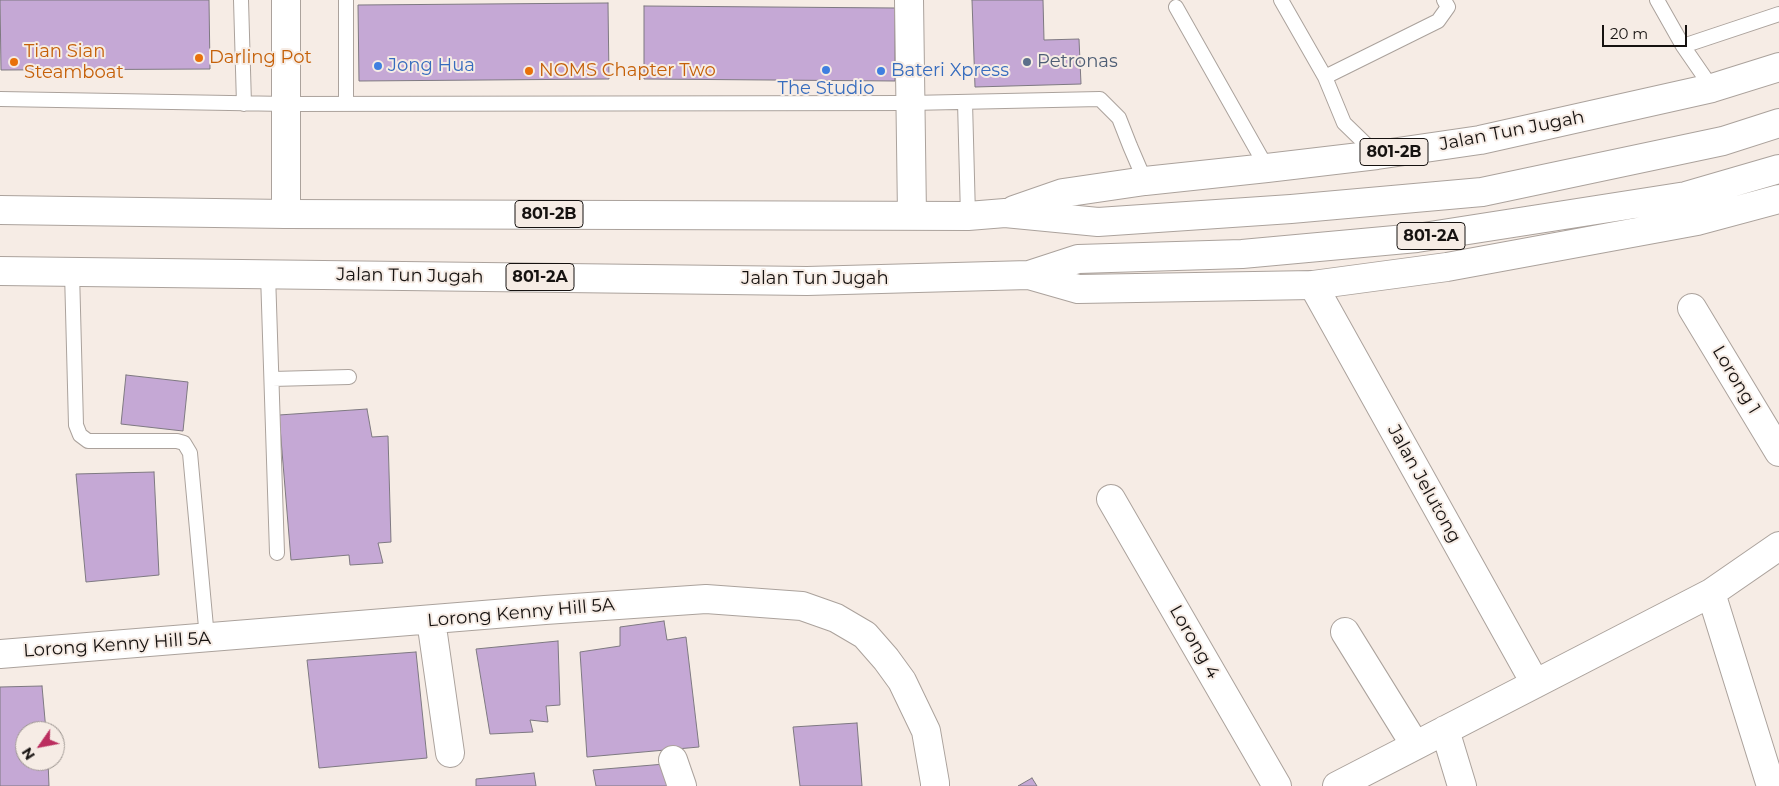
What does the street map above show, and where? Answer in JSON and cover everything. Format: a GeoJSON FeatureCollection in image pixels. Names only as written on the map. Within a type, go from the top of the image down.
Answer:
{"type":"FeatureCollection","features":[{"type":"Feature","properties":{"kind":"main road"},"geometry":{"type":"LineString","coordinates":[[286,0],[286,214]]}},
{"type":"Feature","properties":{"kind":"main road"},"geometry":{"type":"LineString","coordinates":[[909,0],[912,215]]}},
{"type":"Feature","properties":{"kind":"main road","name":"Jalan Tun Jugah"},"geometry":{"type":"LineString","coordinates":[[1005,213],[1063,193],[1145,181],[1267,168],[1480,140],[1712,88],[1779,67]]}},
{"type":"Feature","properties":{"kind":"main road","name":"Jalan Tun Jugah"},"geometry":{"type":"LineString","coordinates":[[0,210],[286,214],[968,216],[1005,213],[1098,222],[1301,208],[1482,192],[1723,141],[1779,123]]}},
{"type":"Feature","properties":{"kind":"main road","name":"Jalan Tun Jugah"},"geometry":{"type":"LineString","coordinates":[[0,272],[807,281],[1029,275],[1078,259],[1242,254],[1417,238],[1686,196],[1779,169]]}},
{"type":"Feature","properties":{"kind":"main road","name":"Jalan Tun Jugah"},"geometry":{"type":"LineString","coordinates":[[1029,275],[1078,289],[1313,285],[1447,267],[1697,221],[1779,198]]}},
{"type":"Feature","properties":{"kind":"main road","name":"Jalan Jelutong"},"geometry":{"type":"LineString","coordinates":[[1313,285],[1535,683]]}},
{"type":"Feature","properties":{"kind":"main road","name":"Lorong 1"},"geometry":{"type":"LineString","coordinates":[[1692,308],[1779,452]]}},
{"type":"Feature","properties":{"kind":"main road","name":"Lorong 4"},"geometry":{"type":"LineString","coordinates":[[1111,499],[1277,786]]}},
{"type":"Feature","properties":{"kind":"main road"},"geometry":{"type":"LineString","coordinates":[[1337,786],[1711,593],[1779,546]]}},
{"type":"Feature","properties":{"kind":"main road"},"geometry":{"type":"LineString","coordinates":[[1711,593],[1771,786]]}},
{"type":"Feature","properties":{"kind":"main road","name":"Lorong Kenny Hill 5A"},"geometry":{"type":"LineString","coordinates":[[0,654],[545,610],[706,599],[802,606],[836,618],[865,635],[886,659],[902,681],[926,731],[935,786]]}},
{"type":"Feature","properties":{"kind":"main road"},"geometry":{"type":"LineString","coordinates":[[431,620],[450,753]]}},
{"type":"Feature","properties":{"kind":"main road"},"geometry":{"type":"LineString","coordinates":[[1345,632],[1415,745]]}},
{"type":"Feature","properties":{"kind":"main road"},"geometry":{"type":"LineString","coordinates":[[1445,730],[1462,786]]}},
{"type":"Feature","properties":{"kind":"main road"},"geometry":{"type":"LineString","coordinates":[[672,760],[682,786]]}},
{"type":"Feature","properties":{"kind":"lane"},"geometry":{"type":"LineString","coordinates":[[241,0],[244,104]]}},
{"type":"Feature","properties":{"kind":"lane"},"geometry":{"type":"LineString","coordinates":[[346,0],[346,104]]}},
{"type":"Feature","properties":{"kind":"lane"},"geometry":{"type":"LineString","coordinates":[[1281,0],[1325,77],[1344,123],[1377,154]]}},
{"type":"Feature","properties":{"kind":"lane"},"geometry":{"type":"LineString","coordinates":[[1325,77],[1438,21],[1448,7],[1444,0]]}},
{"type":"Feature","properties":{"kind":"lane"},"geometry":{"type":"LineString","coordinates":[[1657,0],[1683,46],[1712,88]]}},
{"type":"Feature","properties":{"kind":"lane"},"geometry":{"type":"LineString","coordinates":[[1176,8],[1267,168]]}},
{"type":"Feature","properties":{"kind":"lane"},"geometry":{"type":"LineString","coordinates":[[1683,46],[1779,14]]}},
{"type":"Feature","properties":{"kind":"lane"},"geometry":{"type":"LineString","coordinates":[[0,99],[244,104],[910,103],[1100,99],[1119,118],[1145,181]]}},
{"type":"Feature","properties":{"kind":"lane"},"geometry":{"type":"LineString","coordinates":[[964,102],[968,216]]}},
{"type":"Feature","properties":{"kind":"lane"},"geometry":{"type":"LineString","coordinates":[[72,272],[76,425],[80,435],[88,441],[177,440],[184,443],[190,453],[207,638]]}},
{"type":"Feature","properties":{"kind":"lane"},"geometry":{"type":"LineString","coordinates":[[268,274],[277,553]]}},
{"type":"Feature","properties":{"kind":"lane"},"geometry":{"type":"LineString","coordinates":[[272,380],[349,378]]}},
{"type":"Feature","properties":{"kind":"building"},"geometry":{"type":"Polygon","coordinates":[[[0,0],[209,0],[210,69],[1,70],[0,0]]]}},
{"type":"Feature","properties":{"kind":"building","name":"Petronas"},"geometry":{"type":"Polygon","coordinates":[[[972,0],[1043,0],[1044,40],[1079,39],[1081,84],[975,87],[972,0]]]}},
{"type":"Feature","properties":{"kind":"building"},"geometry":{"type":"Polygon","coordinates":[[[608,3],[609,79],[359,81],[358,5],[608,3]]]}},
{"type":"Feature","properties":{"kind":"building"},"geometry":{"type":"Polygon","coordinates":[[[644,6],[895,8],[895,81],[644,79],[644,6]]]}},
{"type":"Feature","properties":{"kind":"building"},"geometry":{"type":"Polygon","coordinates":[[[126,375],[188,382],[183,431],[121,424],[126,375]]]}},
{"type":"Feature","properties":{"kind":"building"},"geometry":{"type":"Polygon","coordinates":[[[367,409],[372,437],[388,436],[391,542],[378,543],[383,563],[350,565],[349,555],[291,560],[279,415],[367,409]]]}},
{"type":"Feature","properties":{"kind":"building"},"geometry":{"type":"Polygon","coordinates":[[[154,472],[159,575],[86,582],[76,474],[154,472]]]}},
{"type":"Feature","properties":{"kind":"building"},"geometry":{"type":"Polygon","coordinates":[[[664,621],[667,640],[686,637],[699,747],[587,757],[580,652],[620,646],[620,627],[664,621]]]}},
{"type":"Feature","properties":{"kind":"building"},"geometry":{"type":"Polygon","coordinates":[[[558,641],[560,705],[546,706],[548,722],[530,720],[533,732],[490,734],[476,649],[558,641]]]}},
{"type":"Feature","properties":{"kind":"building"},"geometry":{"type":"Polygon","coordinates":[[[416,652],[427,758],[319,768],[307,660],[416,652]]]}},
{"type":"Feature","properties":{"kind":"building"},"geometry":{"type":"Polygon","coordinates":[[[42,686],[45,721],[15,721],[15,771],[48,771],[49,786],[0,786],[0,687],[42,686]]]}},
{"type":"Feature","properties":{"kind":"building"},"geometry":{"type":"Polygon","coordinates":[[[857,723],[862,786],[800,786],[793,727],[857,723]]]}},
{"type":"Feature","properties":{"kind":"building"},"geometry":{"type":"Polygon","coordinates":[[[665,764],[667,786],[596,786],[593,770],[665,764]]]}},
{"type":"Feature","properties":{"kind":"building"},"geometry":{"type":"Polygon","coordinates":[[[534,773],[536,786],[476,786],[476,779],[534,773]]]}},
{"type":"Feature","properties":{"kind":"building"},"geometry":{"type":"Polygon","coordinates":[[[1032,778],[1037,786],[1018,786],[1032,778]]]}},
{"type":"Feature","properties":{"kind":"place","name":"Darling Pot"},"geometry":{"type":"Point","coordinates":[199,58]}},
{"type":"Feature","properties":{"kind":"place","name":"Tian Sian Steamboat"},"geometry":{"type":"Point","coordinates":[14,62]}},
{"type":"Feature","properties":{"kind":"place","name":"Petronas"},"geometry":{"type":"Point","coordinates":[1027,62]}},
{"type":"Feature","properties":{"kind":"place","name":"Jong Hua"},"geometry":{"type":"Point","coordinates":[378,66]}},
{"type":"Feature","properties":{"kind":"place","name":"The Studio"},"geometry":{"type":"Point","coordinates":[826,70]}},
{"type":"Feature","properties":{"kind":"place","name":"NOMS Chapter Two"},"geometry":{"type":"Point","coordinates":[529,71]}},
{"type":"Feature","properties":{"kind":"place","name":"Bateri Xpress"},"geometry":{"type":"Point","coordinates":[881,71]}}]}
